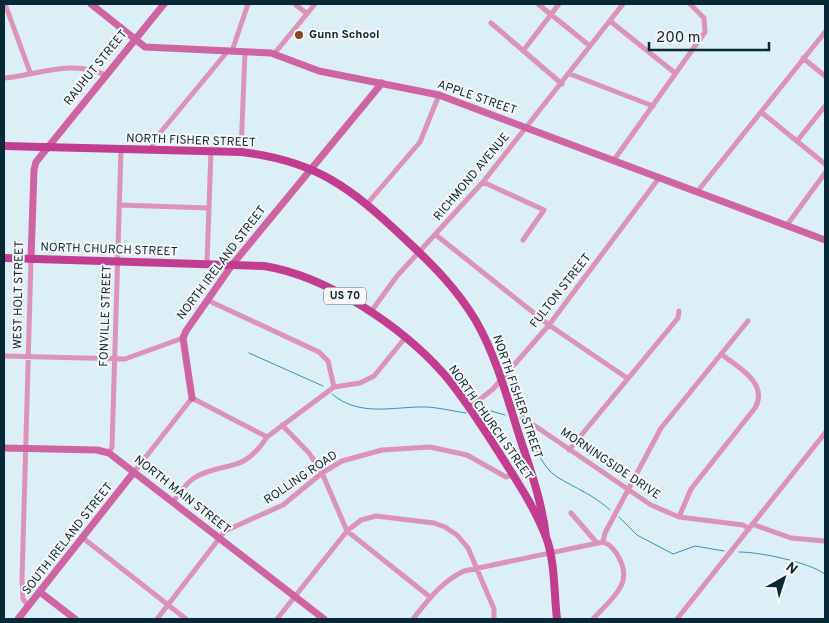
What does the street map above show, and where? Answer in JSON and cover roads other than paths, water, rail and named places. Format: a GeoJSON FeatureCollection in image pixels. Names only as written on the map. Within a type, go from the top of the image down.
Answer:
{"type":"FeatureCollection","features":[{"type":"Feature","properties":{"kind":"main road","name":"NORTH FISHER STREET"},"geometry":{"type":"LineString","coordinates":[[4,146],[242,152],[282,159],[310,168],[340,184],[367,204],[420,253],[447,280],[468,309],[484,337],[501,379],[542,508],[546,537]]}},
{"type":"Feature","properties":{"kind":"main road","name":"NORTH CHURCH STREET"},"geometry":{"type":"LineString","coordinates":[[4,258],[264,266],[303,275],[334,289],[405,338],[436,365],[469,408],[514,475],[546,537],[551,553],[557,619]]}},
{"type":"Feature","properties":{"kind":"street"},"geometry":{"type":"LineString","coordinates":[[5,4],[30,72]]}},
{"type":"Feature","properties":{"kind":"street","name":"APPLE STREET"},"geometry":{"type":"LineString","coordinates":[[91,4],[134,39],[150,48],[274,54],[319,71],[440,95],[527,126],[825,240]]}},
{"type":"Feature","properties":{"kind":"street","name":"RAUHUT STREET"},"geometry":{"type":"LineString","coordinates":[[47,147],[164,4]]}},
{"type":"Feature","properties":{"kind":"street"},"geometry":{"type":"LineString","coordinates":[[150,150],[160,133],[229,52],[248,4]]}},
{"type":"Feature","properties":{"kind":"street"},"geometry":{"type":"LineString","coordinates":[[295,4],[306,13]]}},
{"type":"Feature","properties":{"kind":"street"},"geometry":{"type":"LineString","coordinates":[[274,54],[315,4]]}},
{"type":"Feature","properties":{"kind":"street"},"geometry":{"type":"LineString","coordinates":[[538,4],[590,46]]}},
{"type":"Feature","properties":{"kind":"street"},"geometry":{"type":"LineString","coordinates":[[523,51],[559,4]]}},
{"type":"Feature","properties":{"kind":"street"},"geometry":{"type":"LineString","coordinates":[[614,160],[675,72],[703,36],[706,24],[702,14],[690,4]]}},
{"type":"Feature","properties":{"kind":"street","name":"RICHMOND AVENUE"},"geometry":{"type":"LineString","coordinates":[[370,313],[397,276],[483,182],[570,74],[610,21],[619,5]]}},
{"type":"Feature","properties":{"kind":"street"},"geometry":{"type":"LineString","coordinates":[[610,21],[675,72]]}},
{"type":"Feature","properties":{"kind":"street"},"geometry":{"type":"LineString","coordinates":[[491,23],[562,84]]}},
{"type":"Feature","properties":{"kind":"street"},"geometry":{"type":"LineString","coordinates":[[697,192],[825,32]]}},
{"type":"Feature","properties":{"kind":"street"},"geometry":{"type":"LineString","coordinates":[[242,152],[245,52]]}},
{"type":"Feature","properties":{"kind":"street"},"geometry":{"type":"LineString","coordinates":[[804,58],[825,76]]}},
{"type":"Feature","properties":{"kind":"street"},"geometry":{"type":"LineString","coordinates":[[4,78],[30,72],[78,68],[105,75]]}},
{"type":"Feature","properties":{"kind":"street"},"geometry":{"type":"LineString","coordinates":[[570,74],[653,106]]}},
{"type":"Feature","properties":{"kind":"street","name":"NORTH IRELAND STREET"},"geometry":{"type":"LineString","coordinates":[[192,398],[183,338],[186,331],[232,265],[310,168],[382,84]]}},
{"type":"Feature","properties":{"kind":"street"},"geometry":{"type":"LineString","coordinates":[[367,204],[420,142],[440,95]]}},
{"type":"Feature","properties":{"kind":"street"},"geometry":{"type":"LineString","coordinates":[[797,141],[825,106]]}},
{"type":"Feature","properties":{"kind":"street"},"geometry":{"type":"LineString","coordinates":[[760,112],[825,164]]}},
{"type":"Feature","properties":{"kind":"street","name":"WEST HOLT STREET"},"geometry":{"type":"LineString","coordinates":[[28,606],[22,595],[34,170],[36,162],[47,147]]}},
{"type":"Feature","properties":{"kind":"street","name":"FONVILLE STREET"},"geometry":{"type":"LineString","coordinates":[[109,453],[112,447],[121,149]]}},
{"type":"Feature","properties":{"kind":"street"},"geometry":{"type":"LineString","coordinates":[[207,263],[211,151]]}},
{"type":"Feature","properties":{"kind":"street"},"geometry":{"type":"LineString","coordinates":[[786,225],[825,173]]}},
{"type":"Feature","properties":{"kind":"street","name":"FULTON STREET"},"geometry":{"type":"LineString","coordinates":[[469,408],[488,394],[549,325],[659,178]]}},
{"type":"Feature","properties":{"kind":"street"},"geometry":{"type":"LineString","coordinates":[[483,182],[543,209],[544,213],[523,240]]}},
{"type":"Feature","properties":{"kind":"street"},"geometry":{"type":"LineString","coordinates":[[120,205],[209,208]]}},
{"type":"Feature","properties":{"kind":"street"},"geometry":{"type":"LineString","coordinates":[[436,235],[549,325],[627,378]]}},
{"type":"Feature","properties":{"kind":"street"},"geometry":{"type":"LineString","coordinates":[[207,300],[319,352],[329,364],[334,387]]}},
{"type":"Feature","properties":{"kind":"street"},"geometry":{"type":"LineString","coordinates":[[569,450],[678,318],[679,311]]}},
{"type":"Feature","properties":{"kind":"street"},"geometry":{"type":"LineString","coordinates":[[413,619],[430,597],[455,575],[477,567],[600,542],[661,428],[748,321]]}},
{"type":"Feature","properties":{"kind":"street"},"geometry":{"type":"LineString","coordinates":[[4,356],[124,359],[183,338]]}},
{"type":"Feature","properties":{"kind":"street"},"geometry":{"type":"LineString","coordinates":[[173,502],[191,480],[243,462],[259,448],[267,437],[334,387],[360,383],[374,376],[405,338]]}},
{"type":"Feature","properties":{"kind":"street"},"geometry":{"type":"LineString","coordinates":[[679,517],[691,489],[755,408],[759,400],[755,382],[721,354]]}},
{"type":"Feature","properties":{"kind":"street"},"geometry":{"type":"LineString","coordinates":[[134,472],[192,398],[267,437]]}},
{"type":"Feature","properties":{"kind":"street","name":"MORNINGSIDE DRIVE"},"geometry":{"type":"LineString","coordinates":[[522,417],[627,490],[651,505],[679,517],[743,525],[791,538],[825,541]]}},
{"type":"Feature","properties":{"kind":"street"},"geometry":{"type":"LineString","coordinates":[[282,425],[304,447],[322,473],[347,531],[430,597]]}},
{"type":"Feature","properties":{"kind":"street"},"geometry":{"type":"LineString","coordinates":[[677,619],[825,434]]}},
{"type":"Feature","properties":{"kind":"street","name":"ROLLING ROAD"},"geometry":{"type":"LineString","coordinates":[[156,619],[230,527],[283,505],[322,473],[342,461],[361,454],[399,448],[430,447],[467,455],[504,476],[514,475]]}},
{"type":"Feature","properties":{"kind":"street"},"geometry":{"type":"LineString","coordinates":[[4,448],[109,453]]}},
{"type":"Feature","properties":{"kind":"street","name":"NORTH MAIN STREET"},"geometry":{"type":"LineString","coordinates":[[109,453],[324,619]]}},
{"type":"Feature","properties":{"kind":"street","name":"SOUTH IRELAND STREET"},"geometry":{"type":"LineString","coordinates":[[18,619],[134,472]]}},
{"type":"Feature","properties":{"kind":"street"},"geometry":{"type":"LineString","coordinates":[[571,513],[600,542],[611,546],[618,555],[623,581],[620,588],[593,619]]}},
{"type":"Feature","properties":{"kind":"street"},"geometry":{"type":"LineString","coordinates":[[277,619],[347,531],[361,520],[376,516],[434,523],[453,531],[463,541],[477,567],[494,608],[494,619]]}},
{"type":"Feature","properties":{"kind":"street"},"geometry":{"type":"LineString","coordinates":[[83,538],[186,619]]}},
{"type":"Feature","properties":{"kind":"street"},"geometry":{"type":"LineString","coordinates":[[40,592],[75,619]]}},
{"type":"Feature","properties":{"kind":"waterway"},"geometry":{"type":"LineString","coordinates":[[249,353],[323,386]]}},
{"type":"Feature","properties":{"kind":"waterway"},"geometry":{"type":"LineString","coordinates":[[332,394],[354,406],[366,408],[428,407],[466,413]]}},
{"type":"Feature","properties":{"kind":"waterway"},"geometry":{"type":"LineString","coordinates":[[479,412],[491,411],[505,415]]}},
{"type":"Feature","properties":{"kind":"waterway"},"geometry":{"type":"LineString","coordinates":[[525,429],[542,461],[551,472],[610,510]]}},
{"type":"Feature","properties":{"kind":"waterway"},"geometry":{"type":"LineString","coordinates":[[619,517],[637,535],[673,554],[695,546],[724,551]]}},
{"type":"Feature","properties":{"kind":"waterway"},"geometry":{"type":"LineString","coordinates":[[739,552],[784,558],[825,574]]}},
{"type":"Feature","properties":{"kind":"place","name":"Gunn School"},"geometry":{"type":"Point","coordinates":[299,35]}}]}
